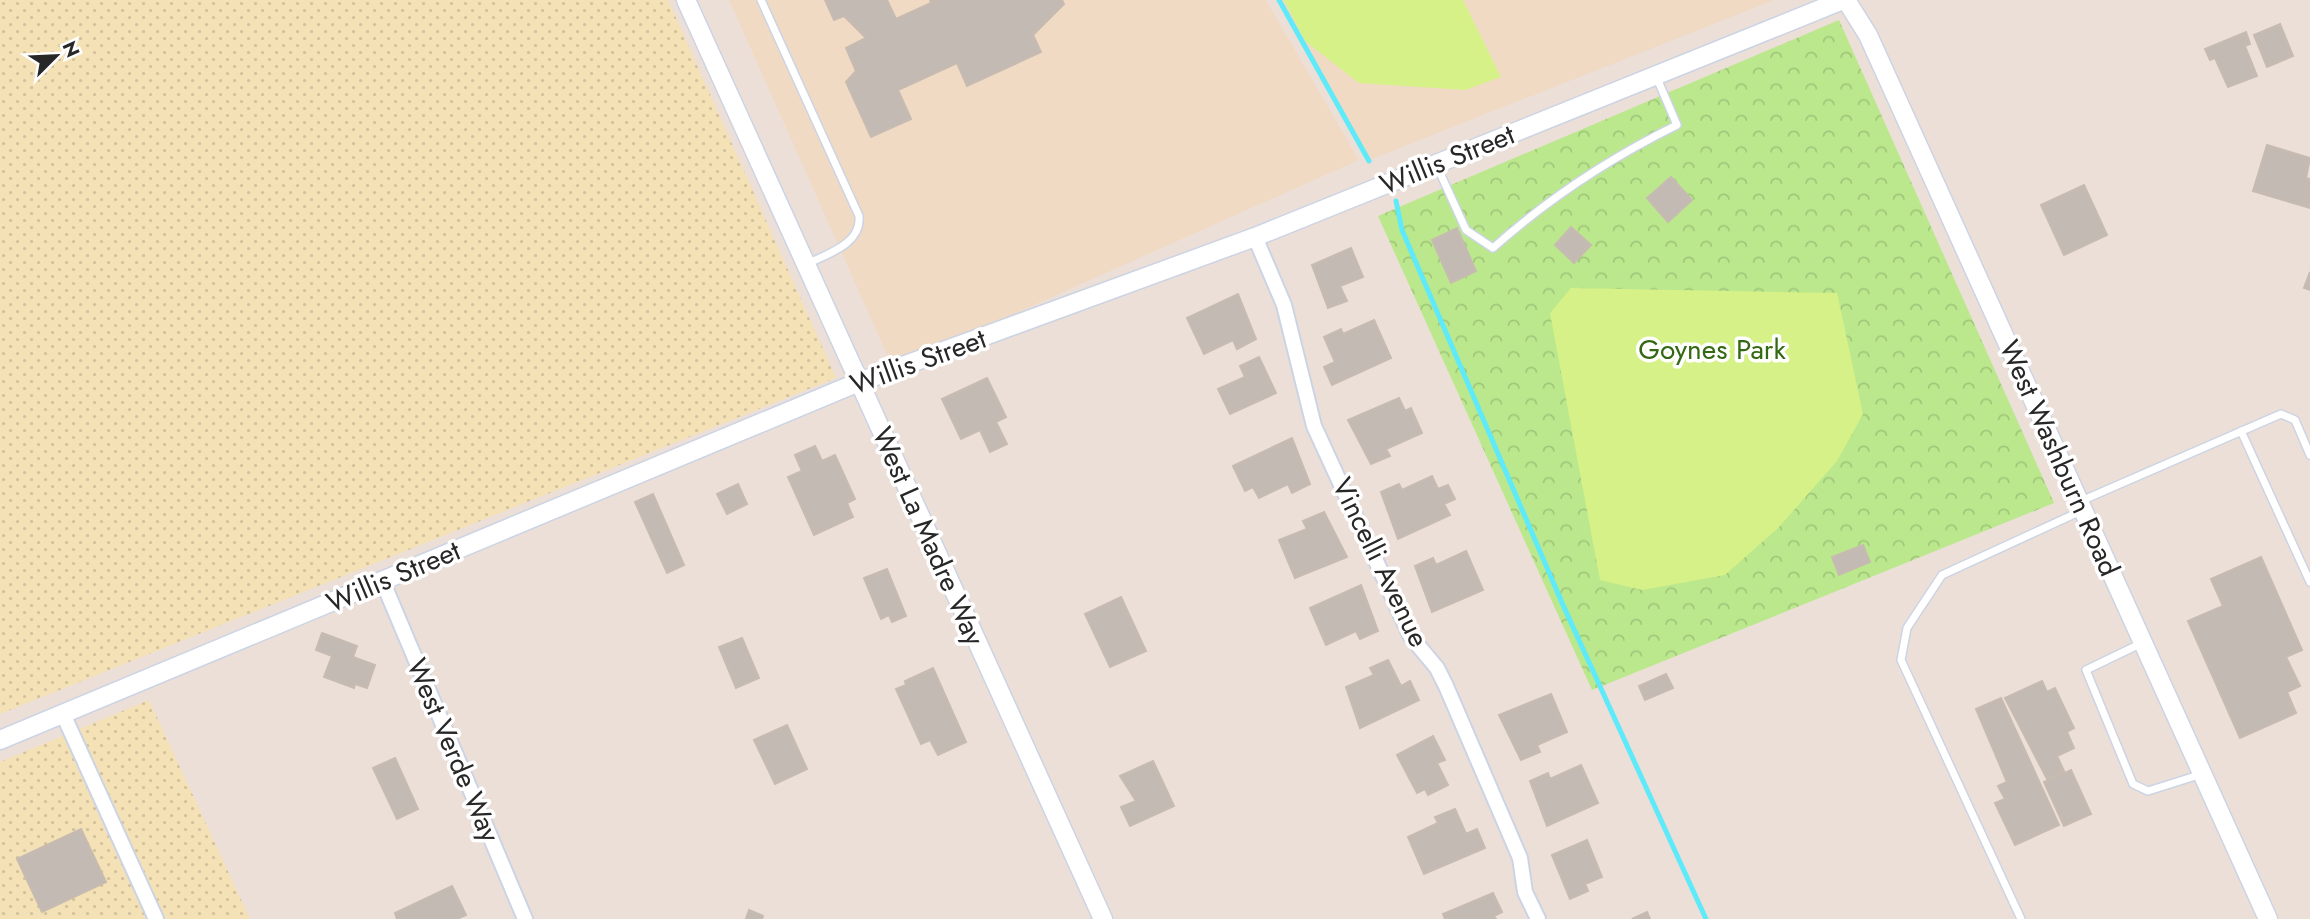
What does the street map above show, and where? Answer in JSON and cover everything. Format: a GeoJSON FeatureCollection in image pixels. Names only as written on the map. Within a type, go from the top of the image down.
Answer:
{"type":"FeatureCollection","features":[{"type":"Feature","properties":{"kind":"street","name":"West La Madre Way"},"geometry":{"type":"LineString","coordinates":[[686,0],[1103,919]]}},
{"type":"Feature","properties":{"kind":"street","name":"Willis Street"},"geometry":{"type":"LineString","coordinates":[[0,740],[859,382],[1255,237],[1844,0]]}},
{"type":"Feature","properties":{"kind":"street","name":"West Washburn Road"},"geometry":{"type":"LineString","coordinates":[[1844,0],[1868,35],[2268,919]]}},
{"type":"Feature","properties":{"kind":"street","name":"Vincelli Avenue"},"geometry":{"type":"LineString","coordinates":[[1255,237],[1284,305],[1314,426],[1411,637],[1437,668],[1447,686],[1520,858],[1525,892],[1538,919]]}},
{"type":"Feature","properties":{"kind":"street","name":"West Verde Way"},"geometry":{"type":"LineString","coordinates":[[382,580],[525,919]]}},
{"type":"Feature","properties":{"kind":"street"},"geometry":{"type":"LineString","coordinates":[[63,714],[156,919]]}},
{"type":"Feature","properties":{"kind":"lane"},"geometry":{"type":"LineString","coordinates":[[761,0],[859,216],[860,227],[852,241],[806,265]]}},
{"type":"Feature","properties":{"kind":"lane"},"geometry":{"type":"LineString","coordinates":[[1435,163],[1466,230],[1493,248],[1528,217],[1581,178],[1634,146],[1677,125],[1656,76]]}},
{"type":"Feature","properties":{"kind":"lane"},"geometry":{"type":"LineString","coordinates":[[2021,919],[1901,660],[1902,643],[1907,628],[1942,576],[2241,431],[2281,414],[2290,415],[2310,455]]}},
{"type":"Feature","properties":{"kind":"lane"},"geometry":{"type":"LineString","coordinates":[[2241,431],[2310,582]]}},
{"type":"Feature","properties":{"kind":"lane"},"geometry":{"type":"LineString","coordinates":[[2143,642],[2086,670],[2133,784],[2148,791],[2202,774]]}},
{"type":"Feature","properties":{"kind":"shaded area"},"geometry":{"type":"Polygon","coordinates":[[[729,0],[1266,0],[1359,160],[893,368],[729,0]]]}},
{"type":"Feature","properties":{"kind":"shaded area"},"geometry":{"type":"Polygon","coordinates":[[[1279,0],[1774,0],[1367,161],[1279,0]]]}},
{"type":"Feature","properties":{"kind":"sand"},"geometry":{"type":"Polygon","coordinates":[[[0,0],[668,0],[836,378],[0,714],[0,0]]]}},
{"type":"Feature","properties":{"kind":"sand"},"geometry":{"type":"Polygon","coordinates":[[[149,700],[250,919],[0,919],[0,762],[149,700]]]}},
{"type":"Feature","properties":{"kind":"green space"},"geometry":{"type":"Polygon","coordinates":[[[1284,0],[1463,0],[1501,77],[1465,90],[1359,83],[1305,41],[1284,0]]]}},
{"type":"Feature","properties":{"kind":"green space","name":"Goynes Park"},"geometry":{"type":"Polygon","coordinates":[[[1839,20],[2054,503],[1592,690],[1378,216],[1839,20]]]}},
{"type":"Feature","properties":{"kind":"green space"},"geometry":{"type":"Polygon","coordinates":[[[1571,288],[1837,293],[1863,414],[1837,461],[1779,527],[1725,575],[1642,590],[1600,580],[1550,313],[1571,288]]]}},
{"type":"Feature","properties":{"kind":"building"},"geometry":{"type":"Polygon","coordinates":[[[825,0],[887,0],[896,19],[931,3],[930,0],[1062,0],[1064,4],[1033,35],[1041,52],[967,86],[957,63],[898,90],[911,119],[871,137],[846,82],[856,71],[846,48],[866,38],[844,16],[834,20],[825,0]]]}},
{"type":"Feature","properties":{"kind":"building"},"geometry":{"type":"Polygon","coordinates":[[[2280,24],[2293,56],[2267,67],[2254,35],[2280,24]]]}},
{"type":"Feature","properties":{"kind":"building"},"geometry":{"type":"Polygon","coordinates":[[[2246,32],[2250,44],[2245,46],[2257,76],[2228,87],[2215,58],[2210,60],[2205,49],[2246,32]]]}},
{"type":"Feature","properties":{"kind":"building"},"geometry":{"type":"Polygon","coordinates":[[[2267,145],[2310,158],[2306,178],[2310,179],[2310,208],[2253,191],[2267,145]]]}},
{"type":"Feature","properties":{"kind":"building"},"geometry":{"type":"Polygon","coordinates":[[[1671,177],[1692,200],[1668,222],[1647,198],[1671,177]]]}},
{"type":"Feature","properties":{"kind":"building"},"geometry":{"type":"Polygon","coordinates":[[[2084,185],[2107,235],[2064,255],[2041,205],[2084,185]]]}},
{"type":"Feature","properties":{"kind":"building"},"geometry":{"type":"Polygon","coordinates":[[[1571,227],[1591,245],[1574,263],[1555,245],[1571,227]]]}},
{"type":"Feature","properties":{"kind":"building"},"geometry":{"type":"Polygon","coordinates":[[[1457,228],[1476,271],[1451,283],[1432,240],[1457,228]]]}},
{"type":"Feature","properties":{"kind":"building"},"geometry":{"type":"Polygon","coordinates":[[[1351,248],[1363,277],[1340,286],[1347,301],[1328,308],[1312,265],[1351,248]]]}},
{"type":"Feature","properties":{"kind":"building"},"geometry":{"type":"Polygon","coordinates":[[[2310,272],[2310,290],[2304,288],[2310,272]]]}},
{"type":"Feature","properties":{"kind":"building"},"geometry":{"type":"Polygon","coordinates":[[[1238,294],[1256,339],[1237,349],[1233,340],[1204,354],[1187,318],[1238,294]]]}},
{"type":"Feature","properties":{"kind":"building"},"geometry":{"type":"Polygon","coordinates":[[[1374,320],[1391,358],[1332,385],[1324,367],[1335,362],[1324,337],[1341,329],[1343,334],[1374,320]]]}},
{"type":"Feature","properties":{"kind":"building"},"geometry":{"type":"Polygon","coordinates":[[[1259,357],[1276,393],[1230,414],[1218,389],[1245,377],[1240,366],[1259,357]]]}},
{"type":"Feature","properties":{"kind":"building"},"geometry":{"type":"Polygon","coordinates":[[[987,378],[1006,417],[996,422],[1007,444],[990,452],[980,430],[961,439],[942,399],[987,378]]]}},
{"type":"Feature","properties":{"kind":"building"},"geometry":{"type":"Polygon","coordinates":[[[1399,398],[1405,411],[1411,408],[1422,433],[1386,449],[1390,456],[1371,464],[1348,420],[1399,398]]]}},
{"type":"Feature","properties":{"kind":"building"},"geometry":{"type":"Polygon","coordinates":[[[1292,438],[1310,484],[1292,493],[1288,484],[1259,498],[1253,487],[1245,491],[1233,466],[1292,438]]]}},
{"type":"Feature","properties":{"kind":"building"},"geometry":{"type":"Polygon","coordinates":[[[815,446],[822,461],[835,455],[855,499],[847,503],[853,517],[814,535],[788,477],[802,471],[795,455],[815,446]]]}},
{"type":"Feature","properties":{"kind":"building"},"geometry":{"type":"Polygon","coordinates":[[[1432,476],[1438,489],[1448,485],[1455,499],[1444,504],[1450,515],[1398,539],[1381,492],[1399,484],[1402,490],[1432,476]]]}},
{"type":"Feature","properties":{"kind":"building"},"geometry":{"type":"Polygon","coordinates":[[[738,484],[747,504],[727,514],[717,494],[738,484]]]}},
{"type":"Feature","properties":{"kind":"building"},"geometry":{"type":"Polygon","coordinates":[[[653,494],[684,565],[667,573],[635,502],[653,494]]]}},
{"type":"Feature","properties":{"kind":"building"},"geometry":{"type":"Polygon","coordinates":[[[1324,512],[1347,557],[1295,578],[1279,540],[1307,529],[1303,521],[1324,512]]]}},
{"type":"Feature","properties":{"kind":"building"},"geometry":{"type":"Polygon","coordinates":[[[1863,545],[1870,562],[1839,575],[1832,557],[1863,545]]]}},
{"type":"Feature","properties":{"kind":"building"},"geometry":{"type":"Polygon","coordinates":[[[1466,551],[1483,590],[1432,612],[1415,566],[1433,558],[1436,565],[1466,551]]]}},
{"type":"Feature","properties":{"kind":"building"},"geometry":{"type":"Polygon","coordinates":[[[2261,557],[2302,650],[2286,657],[2300,686],[2287,692],[2296,713],[2240,738],[2188,621],[2223,606],[2211,579],[2261,557]]]}},
{"type":"Feature","properties":{"kind":"building"},"geometry":{"type":"Polygon","coordinates":[[[887,569],[906,616],[892,622],[889,615],[881,619],[864,578],[887,569]]]}},
{"type":"Feature","properties":{"kind":"building"},"geometry":{"type":"Polygon","coordinates":[[[1361,585],[1378,631],[1360,639],[1356,631],[1326,645],[1310,608],[1361,585]]]}},
{"type":"Feature","properties":{"kind":"building"},"geometry":{"type":"Polygon","coordinates":[[[1121,597],[1146,651],[1110,667],[1085,614],[1121,597]]]}},
{"type":"Feature","properties":{"kind":"building"},"geometry":{"type":"Polygon","coordinates":[[[322,633],[357,646],[353,657],[375,665],[367,688],[355,684],[354,688],[324,677],[332,656],[316,650],[322,633]]]}},
{"type":"Feature","properties":{"kind":"building"},"geometry":{"type":"Polygon","coordinates":[[[742,638],[759,678],[736,688],[719,647],[742,638]]]}},
{"type":"Feature","properties":{"kind":"building"},"geometry":{"type":"Polygon","coordinates":[[[1388,660],[1401,686],[1410,681],[1419,700],[1360,728],[1346,687],[1374,675],[1370,668],[1388,660]]]}},
{"type":"Feature","properties":{"kind":"building"},"geometry":{"type":"Polygon","coordinates":[[[933,668],[966,742],[938,755],[930,740],[921,744],[896,689],[906,685],[905,681],[933,668]]]}},
{"type":"Feature","properties":{"kind":"building"},"geometry":{"type":"Polygon","coordinates":[[[1666,674],[1673,688],[1645,700],[1639,686],[1666,674]]]}},
{"type":"Feature","properties":{"kind":"building"},"geometry":{"type":"Polygon","coordinates":[[[2042,681],[2047,692],[2055,688],[2074,728],[2067,732],[2074,748],[2057,756],[2064,771],[2047,779],[2005,698],[2042,681]]]}},
{"type":"Feature","properties":{"kind":"building"},"geometry":{"type":"Polygon","coordinates":[[[1551,694],[1567,732],[1537,745],[1540,752],[1521,760],[1499,715],[1551,694]]]}},
{"type":"Feature","properties":{"kind":"building"},"geometry":{"type":"Polygon","coordinates":[[[2001,698],[2059,825],[2015,845],[1995,803],[2005,799],[1998,786],[2007,782],[1976,709],[2001,698]]]}},
{"type":"Feature","properties":{"kind":"building"},"geometry":{"type":"Polygon","coordinates":[[[787,725],[807,769],[775,784],[754,740],[787,725]]]}},
{"type":"Feature","properties":{"kind":"building"},"geometry":{"type":"Polygon","coordinates":[[[1433,736],[1445,760],[1437,763],[1448,785],[1428,795],[1425,789],[1417,793],[1397,755],[1433,736]]]}},
{"type":"Feature","properties":{"kind":"building"},"geometry":{"type":"Polygon","coordinates":[[[395,758],[418,809],[397,819],[373,768],[395,758]]]}},
{"type":"Feature","properties":{"kind":"building"},"geometry":{"type":"Polygon","coordinates":[[[1153,761],[1174,806],[1130,826],[1121,807],[1136,801],[1120,776],[1153,761]]]}},
{"type":"Feature","properties":{"kind":"building"},"geometry":{"type":"Polygon","coordinates":[[[1581,765],[1598,803],[1547,826],[1530,781],[1548,773],[1550,779],[1581,765]]]}},
{"type":"Feature","properties":{"kind":"building"},"geometry":{"type":"Polygon","coordinates":[[[2071,770],[2091,814],[2064,826],[2044,782],[2071,770]]]}},
{"type":"Feature","properties":{"kind":"building"},"geometry":{"type":"Polygon","coordinates":[[[1455,809],[1466,834],[1477,829],[1485,848],[1424,874],[1408,837],[1438,823],[1435,817],[1455,809]]]}},
{"type":"Feature","properties":{"kind":"building"},"geometry":{"type":"Polygon","coordinates":[[[81,829],[106,882],[42,912],[17,859],[81,829]]]}},
{"type":"Feature","properties":{"kind":"building"},"geometry":{"type":"Polygon","coordinates":[[[1587,840],[1602,877],[1585,884],[1588,891],[1570,899],[1552,855],[1587,840]]]}},
{"type":"Feature","properties":{"kind":"building"},"geometry":{"type":"Polygon","coordinates":[[[452,886],[466,915],[457,919],[397,919],[395,913],[452,886]]]}},
{"type":"Feature","properties":{"kind":"building"},"geometry":{"type":"Polygon","coordinates":[[[1493,893],[1502,912],[1494,916],[1496,919],[1445,919],[1443,914],[1493,893]]]}},
{"type":"Feature","properties":{"kind":"building"},"geometry":{"type":"Polygon","coordinates":[[[749,910],[763,916],[762,919],[746,919],[749,910]]]}},
{"type":"Feature","properties":{"kind":"building"},"geometry":{"type":"Polygon","coordinates":[[[1647,912],[1650,919],[1632,919],[1647,912]]]}},
{"type":"Feature","properties":{"kind":"waterway"},"geometry":{"type":"LineString","coordinates":[[1279,0],[1369,161]]}},
{"type":"Feature","properties":{"kind":"waterway"},"geometry":{"type":"LineString","coordinates":[[1396,201],[1402,230],[1563,605],[1706,919]]}}]}
